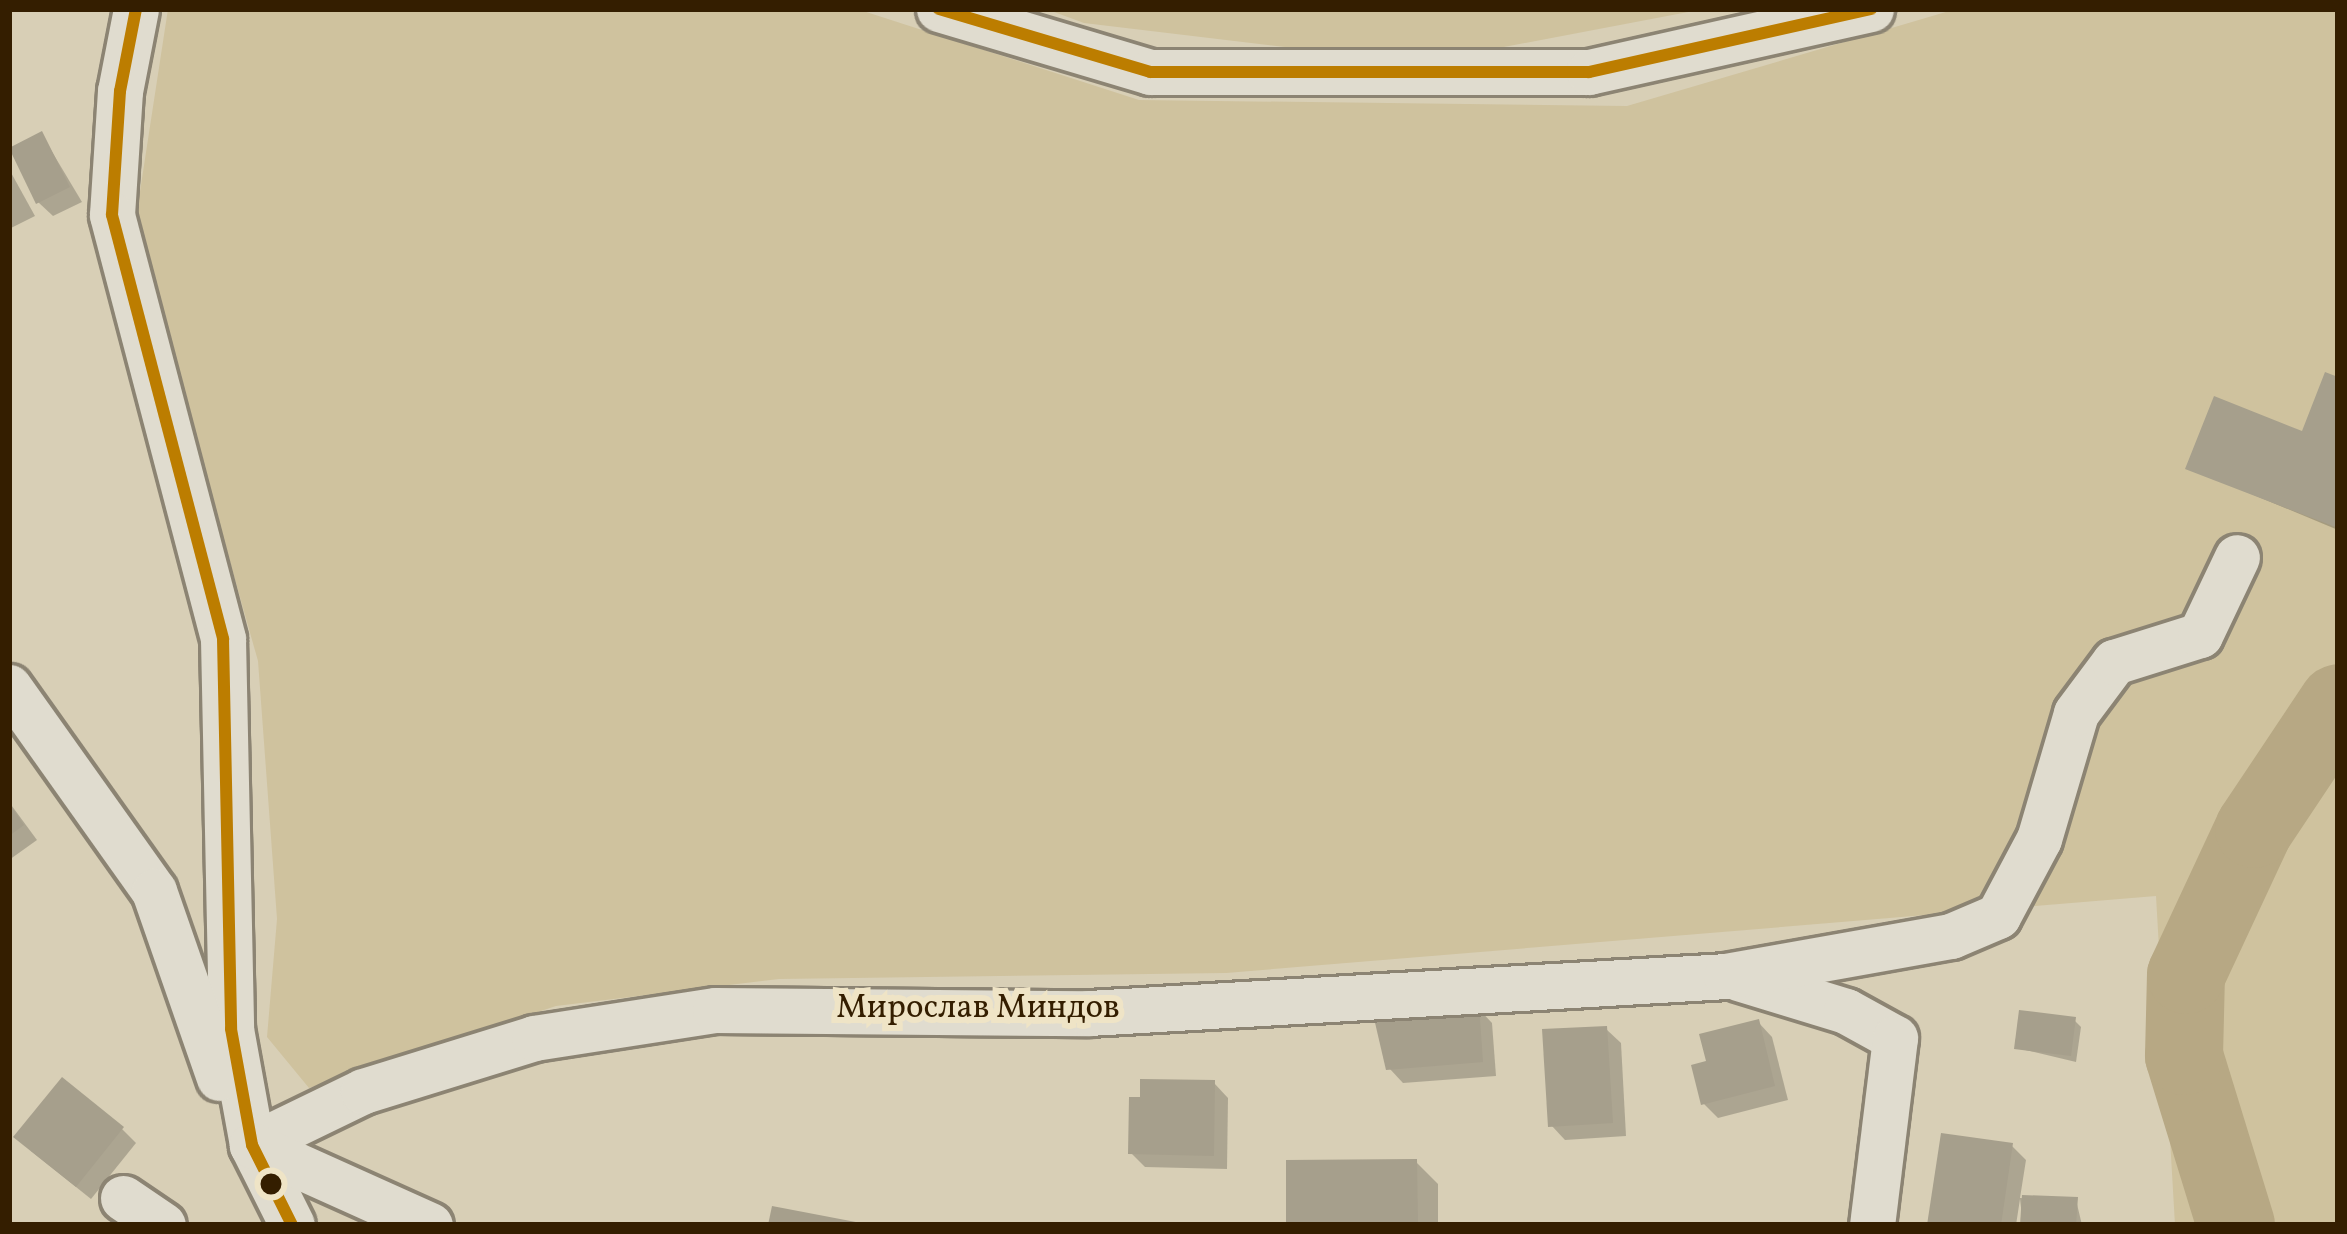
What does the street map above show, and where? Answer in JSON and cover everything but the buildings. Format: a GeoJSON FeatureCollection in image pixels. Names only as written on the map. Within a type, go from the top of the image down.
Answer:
{"type":"FeatureCollection","features":[{"type":"Feature","properties":{"kind":"street"},"geometry":{"type":"LineString","coordinates":[[136,9],[120,91],[112,214],[223,639],[228,991],[252,1145]]}},
{"type":"Feature","properties":{"kind":"street"},"geometry":{"type":"LineString","coordinates":[[939,9],[1150,73],[1589,72],[1871,9]]}},
{"type":"Feature","properties":{"kind":"street","name":"Мирослав Миндов"},"geometry":{"type":"LineString","coordinates":[[252,1145],[363,1091],[534,1038],[716,1010],[1089,1012],[1726,976],[1951,936],[1998,916],[2038,839],[2076,713],[2114,662],[2200,635],[2237,557]]}},
{"type":"Feature","properties":{"kind":"street"},"geometry":{"type":"LineString","coordinates":[[9,687],[154,891],[222,1087],[292,1225]]}},
{"type":"Feature","properties":{"kind":"street","name":"Мирослав Миндов"},"geometry":{"type":"LineString","coordinates":[[1726,976],[1846,1011],[1895,1038],[1872,1225]]}},
{"type":"Feature","properties":{"kind":"street"},"geometry":{"type":"LineString","coordinates":[[252,1145],[430,1225]]}},
{"type":"Feature","properties":{"kind":"street"},"geometry":{"type":"LineString","coordinates":[[124,1198],[163,1225]]}},
{"type":"Feature","properties":{"kind":"shaded area"},"geometry":{"type":"Polygon","coordinates":[[[168,9],[857,9],[1139,100],[1627,106],[1956,9],[2338,9],[2338,1225],[2175,1225],[2156,896],[1226,973],[779,979],[556,1006],[309,1088],[267,1037],[277,919],[258,661],[135,224],[168,9]]]}},
{"type":"Feature","properties":{"kind":"shaded area"},"geometry":{"type":"Polygon","coordinates":[[[1046,9],[1704,9],[1420,63],[1084,23],[1046,9]]]}},
{"type":"Feature","properties":{"kind":"waterway"},"geometry":{"type":"LineString","coordinates":[[2236,1225],[2184,1056],[2186,975],[2254,829],[2338,703]]}},
{"type":"Feature","properties":{"kind":"transit line"},"geometry":{"type":"LineString","coordinates":[[136,9],[120,91],[112,215],[223,639],[231,1029],[252,1145],[292,1225]]}},
{"type":"Feature","properties":{"kind":"transit line"},"geometry":{"type":"LineString","coordinates":[[939,9],[1150,72],[1589,72],[1871,9]]}}]}
